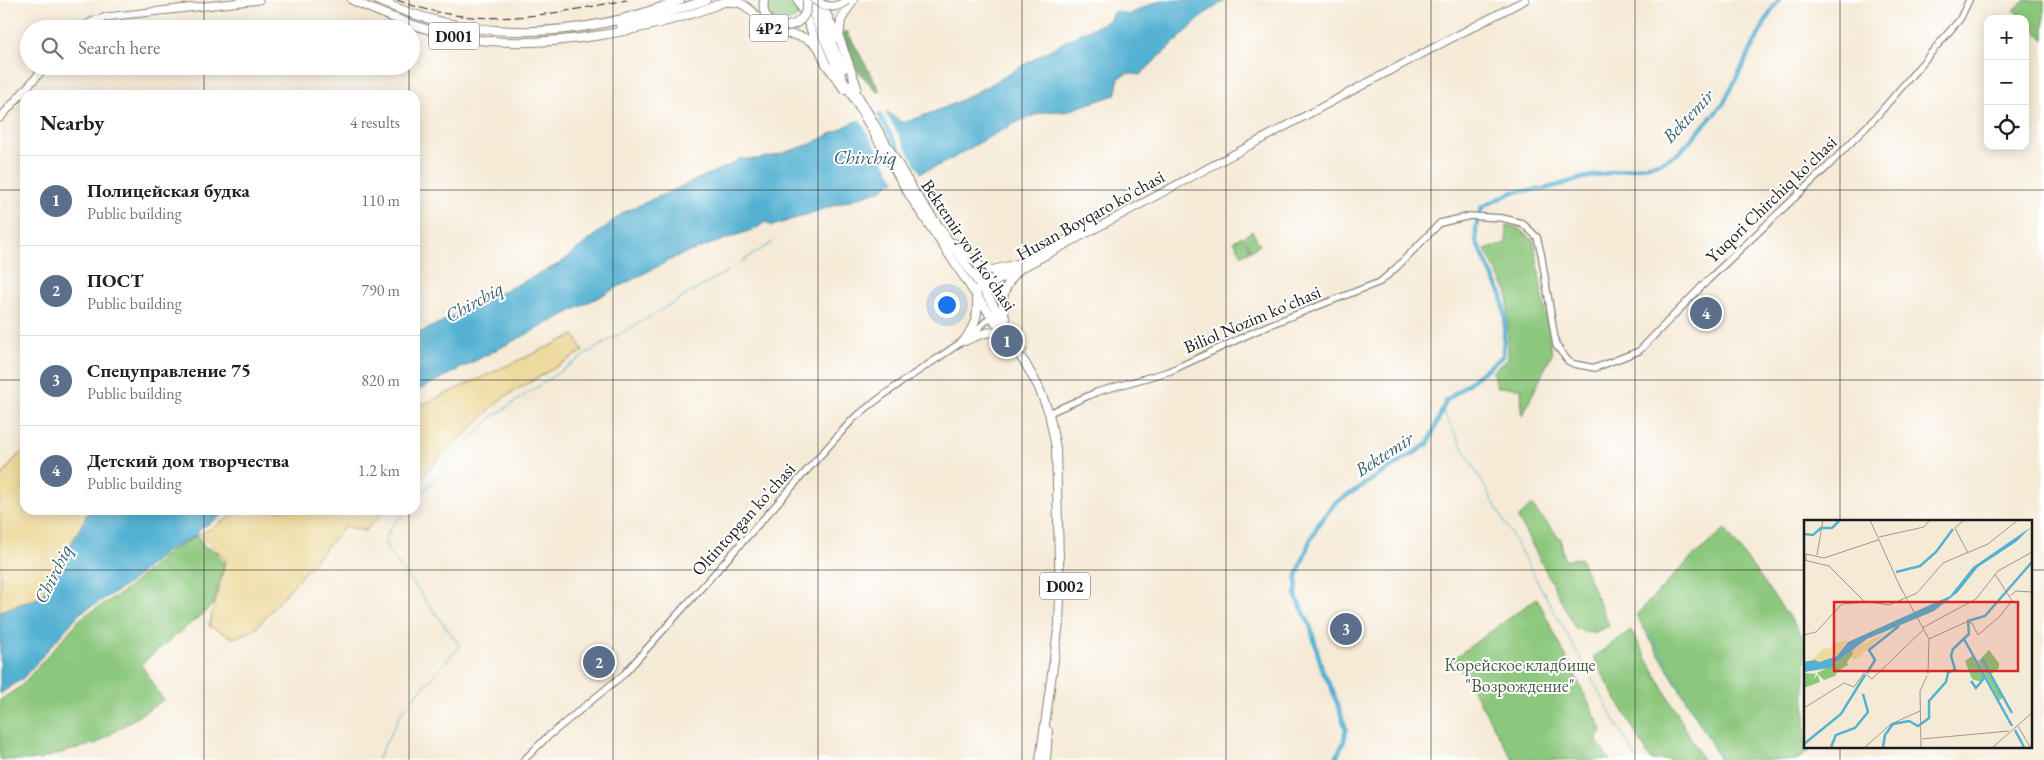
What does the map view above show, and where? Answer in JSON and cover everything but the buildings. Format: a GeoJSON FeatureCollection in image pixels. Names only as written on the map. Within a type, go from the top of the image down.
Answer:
{"type":"FeatureCollection","features":[{"type":"Feature","properties":{"kind":"highway","name":"D001"},"geometry":{"type":"LineString","coordinates":[[352,0],[400,20]]}},
{"type":"Feature","properties":{"kind":"highway","name":"D001"},"geometry":{"type":"LineString","coordinates":[[378,0],[418,16],[464,27],[512,31],[578,27],[617,20],[680,0]]}},
{"type":"Feature","properties":{"kind":"highway"},"geometry":{"type":"LineString","coordinates":[[578,27],[620,24],[646,19],[706,0]]}},
{"type":"Feature","properties":{"kind":"highway","name":"D001"},"geometry":{"type":"LineString","coordinates":[[420,26],[477,40],[515,42],[562,39],[615,32],[676,18],[729,0]]}},
{"type":"Feature","properties":{"kind":"highway"},"geometry":{"type":"LineString","coordinates":[[764,0],[763,9],[769,20],[776,25],[785,26],[795,24],[803,17],[807,8],[807,0]]}},
{"type":"Feature","properties":{"kind":"highway"},"geometry":{"type":"LineString","coordinates":[[798,0],[822,53]]}},
{"type":"Feature","properties":{"kind":"highway","name":"D002"},"geometry":{"type":"LineString","coordinates":[[807,0],[861,105]]}},
{"type":"Feature","properties":{"kind":"highway"},"geometry":{"type":"LineString","coordinates":[[814,0],[832,7],[847,0]]}},
{"type":"Feature","properties":{"kind":"highway","name":"D002"},"geometry":{"type":"LineString","coordinates":[[814,0],[834,54]]}},
{"type":"Feature","properties":{"kind":"highway"},"geometry":{"type":"LineString","coordinates":[[821,0],[839,42],[861,105]]}},
{"type":"Feature","properties":{"kind":"highway"},"geometry":{"type":"LineString","coordinates":[[839,42],[840,23],[853,0]]}},
{"type":"Feature","properties":{"kind":"highway","name":"4P2"},"geometry":{"type":"LineString","coordinates":[[719,4],[731,1],[746,4],[769,28],[807,38],[822,53],[834,76],[861,105]]}},
{"type":"Feature","properties":{"kind":"highway","name":"Bektemir yo'li ko'chasi"},"geometry":{"type":"LineString","coordinates":[[861,105],[913,195],[974,292],[1008,329],[1033,368],[1051,412],[1060,446],[1065,598],[1046,760]]}},
{"type":"Feature","properties":{"kind":"highway","name":"Bektemir yo'li ko'chasi"},"geometry":{"type":"LineString","coordinates":[[913,195],[942,231],[982,287],[994,313],[1030,371],[1051,412],[1056,448],[1060,597],[1040,760]]}},
{"type":"Feature","properties":{"kind":"highway"},"geometry":{"type":"LineString","coordinates":[[942,231],[983,269],[993,270],[1021,263]]}},
{"type":"Feature","properties":{"kind":"highway"},"geometry":{"type":"LineString","coordinates":[[1008,329],[1002,306],[1003,293],[1006,284],[1018,271]]}},
{"type":"Feature","properties":{"kind":"highway"},"geometry":{"type":"LineString","coordinates":[[964,342],[977,316],[978,305],[974,292]]}},
{"type":"Feature","properties":{"kind":"highway"},"geometry":{"type":"LineString","coordinates":[[964,342],[992,331],[998,332],[1009,340]]}},
{"type":"Feature","properties":{"kind":"main road"},"geometry":{"type":"LineString","coordinates":[[96,20],[106,17],[259,0]]}},
{"type":"Feature","properties":{"kind":"main road","name":"Husan Boyqaro ko'chasi"},"geometry":{"type":"LineString","coordinates":[[974,292],[1021,263],[1117,213],[1245,141],[1516,0]]}},
{"type":"Feature","properties":{"kind":"main road","name":"Husan Boyqaro ko'chasi"},"geometry":{"type":"LineString","coordinates":[[982,287],[1018,271],[1244,147],[1525,0]]}},
{"type":"Feature","properties":{"kind":"main road"},"geometry":{"type":"LineString","coordinates":[[25,90],[38,75]]}},
{"type":"Feature","properties":{"kind":"main road"},"geometry":{"type":"LineString","coordinates":[[0,118],[20,95]]}},
{"type":"Feature","properties":{"kind":"street","name":"Yuqori Chirchiq ko'chasi"},"geometry":{"type":"LineString","coordinates":[[1448,220],[1470,216],[1522,223],[1537,238],[1556,345],[1563,356],[1574,364],[1595,368],[1639,351],[1708,280],[1828,166],[1876,117],[1960,19],[1969,0]]}},
{"type":"Feature","properties":{"kind":"street","name":"Biliol Nozim ko'chasi"},"geometry":{"type":"LineString","coordinates":[[1051,412],[1097,392],[1170,371],[1269,325],[1380,282],[1407,258],[1432,229],[1448,220]]}},
{"type":"Feature","properties":{"kind":"street","name":"Oltintopgan ko'chasi"},"geometry":{"type":"LineString","coordinates":[[524,760],[546,738],[624,674],[854,419],[894,388],[964,342],[983,326],[994,313]]}},
{"type":"Feature","properties":{"kind":"green space"},"geometry":{"type":"Polygon","coordinates":[[[768,0],[793,0],[800,15],[787,22],[775,20],[768,12],[768,0]]]}},
{"type":"Feature","properties":{"kind":"green space"},"geometry":{"type":"Polygon","coordinates":[[[2025,0],[2044,0],[2044,40],[2029,25],[2029,15],[2020,15],[2014,10],[2025,0]]]}},
{"type":"Feature","properties":{"kind":"green space"},"geometry":{"type":"Polygon","coordinates":[[[847,31],[880,91],[877,92],[856,69],[842,33],[847,31]]]}},
{"type":"Feature","properties":{"kind":"green space"},"geometry":{"type":"Polygon","coordinates":[[[1507,225],[1518,228],[1534,241],[1552,354],[1522,416],[1521,388],[1497,387],[1492,372],[1508,358],[1508,293],[1485,250],[1506,243],[1507,225]]]}},
{"type":"Feature","properties":{"kind":"green space"},"geometry":{"type":"Polygon","coordinates":[[[1252,231],[1260,245],[1251,250],[1244,236],[1252,231]]]}},
{"type":"Feature","properties":{"kind":"green space"},"geometry":{"type":"Polygon","coordinates":[[[1242,236],[1250,251],[1242,255],[1234,241],[1242,236]]]}},
{"type":"Feature","properties":{"kind":"green space"},"geometry":{"type":"Polygon","coordinates":[[[1531,505],[1561,539],[1564,560],[1580,558],[1609,626],[1593,633],[1576,629],[1518,518],[1531,505]]]}},
{"type":"Feature","properties":{"kind":"green space"},"geometry":{"type":"Polygon","coordinates":[[[1725,529],[1804,638],[1804,748],[1813,748],[1797,760],[1721,760],[1636,615],[1689,560],[1725,529]]]}},
{"type":"Feature","properties":{"kind":"green space"},"geometry":{"type":"Polygon","coordinates":[[[198,535],[205,547],[217,552],[224,563],[213,605],[141,664],[163,700],[97,743],[43,758],[42,760],[0,760],[0,700],[20,687],[81,618],[126,590],[169,552],[198,535]]]}},
{"type":"Feature","properties":{"kind":"green space","name":"Корейское кладбище \"Возрождение\""},"geometry":{"type":"Polygon","coordinates":[[[1537,598],[1602,730],[1596,740],[1610,760],[1513,760],[1454,658],[1537,598]]]}},
{"type":"Feature","properties":{"kind":"green space"},"geometry":{"type":"Polygon","coordinates":[[[1631,630],[1703,760],[1651,760],[1593,657],[1631,630]]]}},
{"type":"Feature","properties":{"kind":"sand"},"geometry":{"type":"Polygon","coordinates":[[[574,335],[583,351],[501,399],[420,477],[420,406],[574,335]]]}},
{"type":"Feature","properties":{"kind":"sand"},"geometry":{"type":"Polygon","coordinates":[[[20,454],[20,515],[87,515],[45,607],[0,651],[0,478],[20,454]]]}},
{"type":"Feature","properties":{"kind":"sand"},"geometry":{"type":"Polygon","coordinates":[[[381,515],[365,531],[345,526],[254,630],[234,638],[209,626],[226,560],[200,534],[232,516],[381,515]]]}},
{"type":"Feature","properties":{"kind":"water","name":"Chirchiq"},"geometry":{"type":"Polygon","coordinates":[[[1161,0],[1226,0],[1206,13],[1140,75],[1128,73],[1119,78],[1115,95],[1064,112],[1052,111],[1038,114],[1006,128],[943,164],[889,183],[881,190],[772,226],[765,222],[757,228],[678,256],[420,389],[420,333],[559,264],[624,212],[734,163],[738,159],[756,159],[777,155],[811,144],[854,122],[887,112],[903,123],[936,111],[985,88],[1055,47],[1109,21],[1116,11],[1128,15],[1161,0]]]}},
{"type":"Feature","properties":{"kind":"water","name":"Chirchiq"},"geometry":{"type":"Polygon","coordinates":[[[87,515],[223,515],[200,529],[197,535],[167,551],[124,587],[80,613],[23,678],[0,694],[0,611],[41,597],[87,515]]]}},
{"type":"Feature","properties":{"kind":"pier"},"geometry":{"type":"Polygon","coordinates":[[[884,110],[921,174],[917,175],[880,112],[884,110]]]}},
{"type":"Feature","properties":{"kind":"pier"},"geometry":{"type":"Polygon","coordinates":[[[875,113],[912,177],[897,183],[859,118],[875,113]]]}},
{"type":"Feature","properties":{"kind":"waterway","name":"Bektemir"},"geometry":{"type":"LineString","coordinates":[[1335,760],[1344,741],[1346,729],[1332,689],[1323,672],[1310,625],[1296,597],[1297,576],[1309,543],[1319,523],[1335,503],[1428,444],[1446,401],[1503,356],[1505,318],[1502,296],[1476,241],[1476,227],[1482,207],[1513,192],[1544,189],[1583,178],[1659,163],[1679,153],[1723,104],[1771,11],[1779,0]]}},
{"type":"Feature","properties":{"kind":"waterway"},"geometry":{"type":"LineString","coordinates":[[741,262],[773,242]]}},
{"type":"Feature","properties":{"kind":"waterway"},"geometry":{"type":"LineString","coordinates":[[420,496],[491,418],[594,349],[728,271]]}},
{"type":"Feature","properties":{"kind":"waterway"},"geometry":{"type":"LineString","coordinates":[[1443,412],[1637,760]]}},
{"type":"Feature","properties":{"kind":"waterway"},"geometry":{"type":"LineString","coordinates":[[377,760],[403,710],[460,646],[388,550],[385,543],[390,528],[402,515]]}},
{"type":"Feature","properties":{"kind":"waterway"},"geometry":{"type":"LineString","coordinates":[[1647,626],[1720,760]]}},
{"type":"Feature","properties":{"kind":"railway"},"geometry":{"type":"LineString","coordinates":[[397,0],[427,10],[484,18],[540,15],[627,0]]}},
{"type":"Feature","properties":{"kind":"place","name":"Детcкий дом творчества"},"geometry":{"type":"Point","coordinates":[1706,313]}},
{"type":"Feature","properties":{"kind":"place","name":"Полицейская будка"},"geometry":{"type":"Point","coordinates":[1007,341]}},
{"type":"Feature","properties":{"kind":"place","name":"Спецуправление 75"},"geometry":{"type":"Point","coordinates":[1346,629]}},
{"type":"Feature","properties":{"kind":"place","name":"ПОСТ"},"geometry":{"type":"Point","coordinates":[599,662]}}]}
